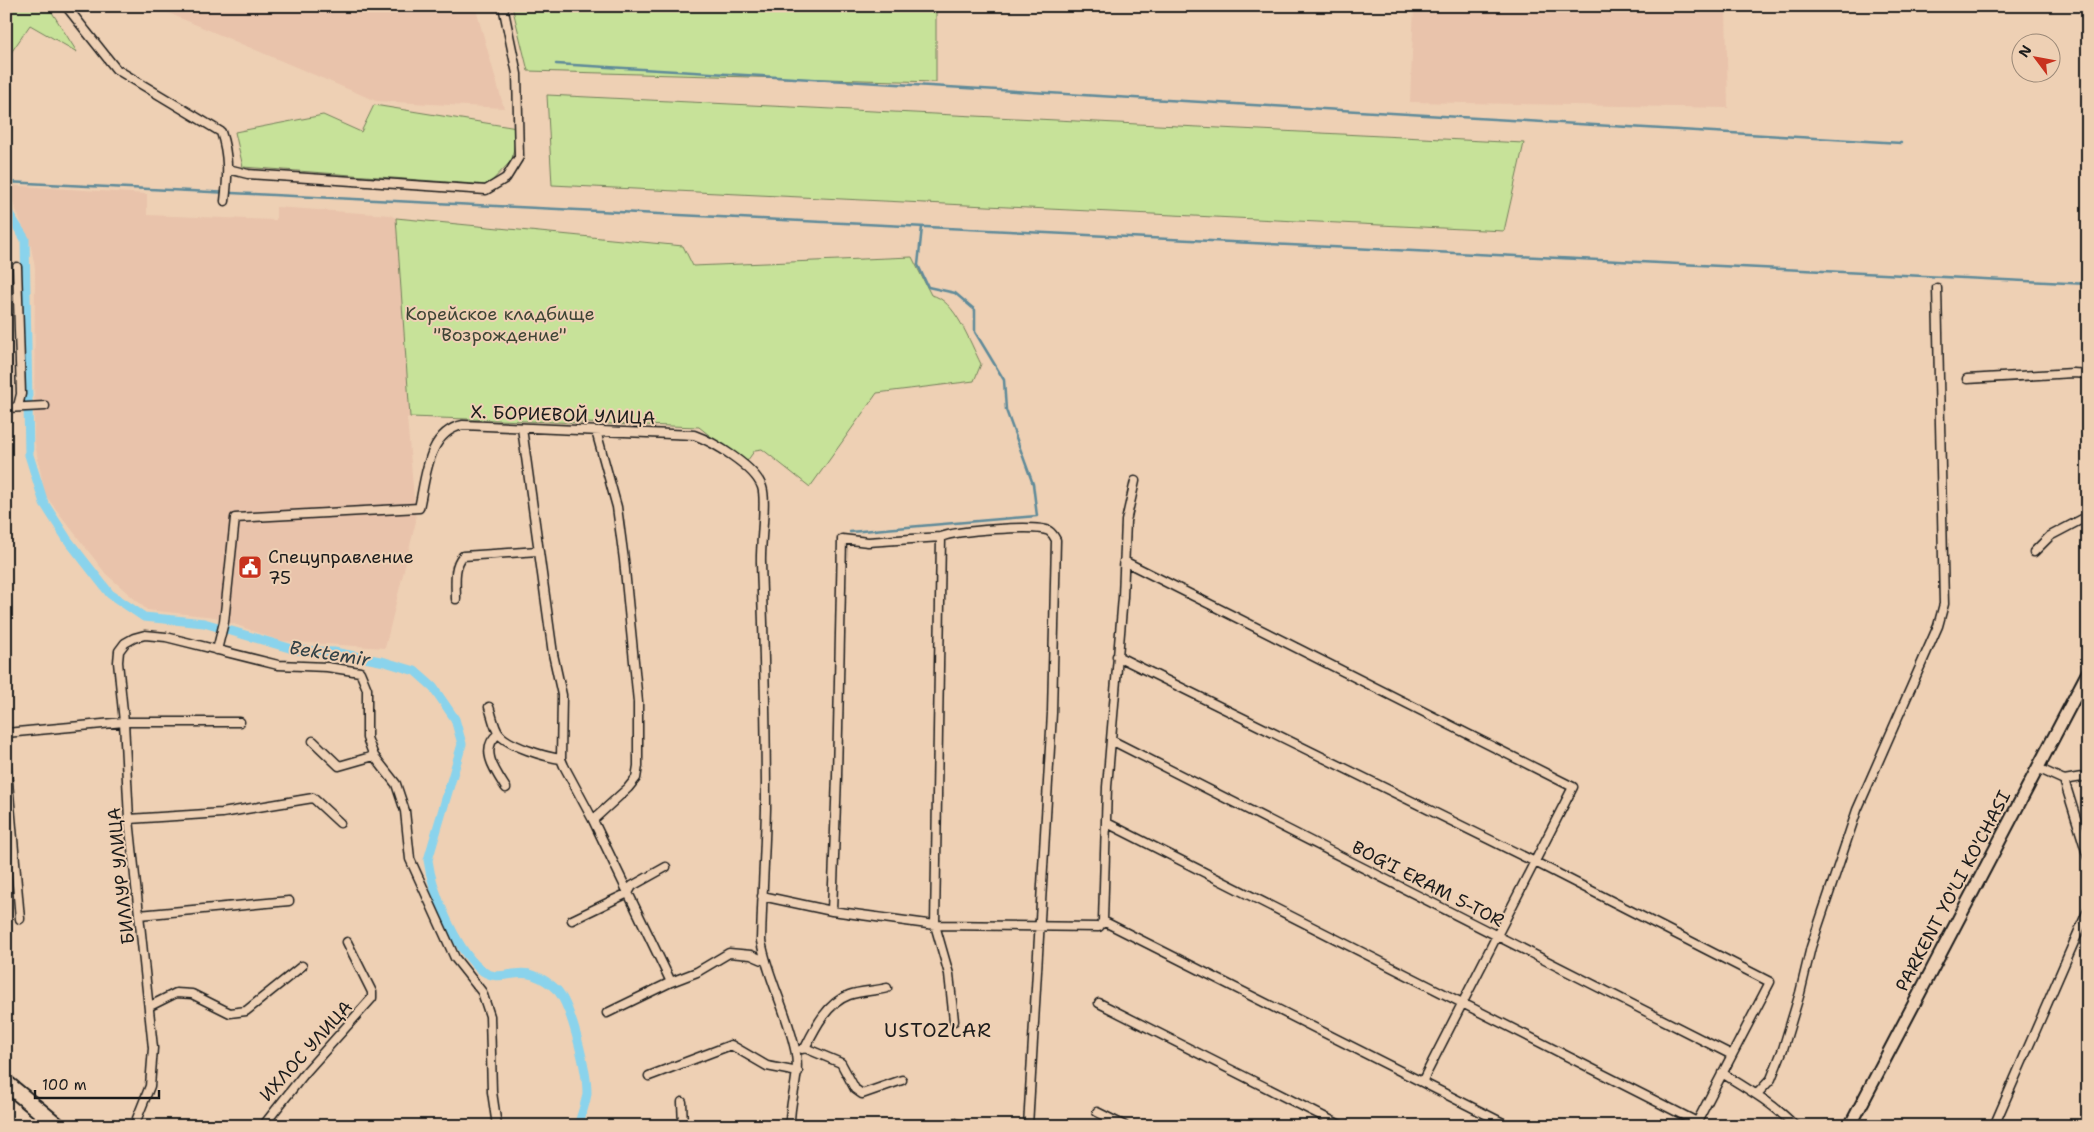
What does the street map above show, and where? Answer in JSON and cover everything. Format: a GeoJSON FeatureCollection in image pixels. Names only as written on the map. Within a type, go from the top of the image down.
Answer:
{"type":"FeatureCollection","features":[{"type":"Feature","properties":{"kind":"highway"},"geometry":{"type":"LineString","coordinates":[[6,1083],[58,1126]]}},
{"type":"Feature","properties":{"kind":"highway"},"geometry":{"type":"LineString","coordinates":[[6,1094],[43,1126]]}},
{"type":"Feature","properties":{"kind":"street"},"geometry":{"type":"LineString","coordinates":[[66,6],[116,69],[221,132],[226,148],[228,169],[225,201]]}},
{"type":"Feature","properties":{"kind":"street"},"geometry":{"type":"LineString","coordinates":[[228,169],[248,174],[486,190],[506,178],[519,157],[517,74],[503,6]]}},
{"type":"Feature","properties":{"kind":"street"},"geometry":{"type":"LineString","coordinates":[[17,267],[21,406]]}},
{"type":"Feature","properties":{"kind":"street"},"geometry":{"type":"LineString","coordinates":[[1757,1094],[1771,1079],[1780,1056],[1800,993],[1811,947],[1856,810],[1938,626],[1944,604],[1937,288]]}},
{"type":"Feature","properties":{"kind":"street"},"geometry":{"type":"LineString","coordinates":[[1967,379],[2072,373],[2088,374]]}},
{"type":"Feature","properties":{"kind":"street"},"geometry":{"type":"LineString","coordinates":[[6,408],[45,406]]}},
{"type":"Feature","properties":{"kind":"street","name":"Х. БОРИЕВОЙ УЛИЦА"},"geometry":{"type":"LineString","coordinates":[[217,650],[224,622],[235,518],[419,508],[435,446],[442,435],[451,428],[463,425],[686,434],[703,438],[747,468],[762,487],[760,545],[766,782],[762,896]]}},
{"type":"Feature","properties":{"kind":"street"},"geometry":{"type":"LineString","coordinates":[[522,428],[553,654],[562,695],[561,759],[593,820],[670,982]]}},
{"type":"Feature","properties":{"kind":"street"},"geometry":{"type":"LineString","coordinates":[[593,820],[628,788],[636,778],[638,766],[638,702],[624,560],[617,507],[596,431]]}},
{"type":"Feature","properties":{"kind":"street"},"geometry":{"type":"LineString","coordinates":[[790,1126],[798,1072],[796,1052],[765,961],[761,941],[762,896],[832,911],[935,925],[1099,927],[1104,921],[1111,740],[1126,520],[1134,481]]}},
{"type":"Feature","properties":{"kind":"street"},"geometry":{"type":"LineString","coordinates":[[2034,552],[2050,536],[2088,516]]}},
{"type":"Feature","properties":{"kind":"street"},"geometry":{"type":"LineString","coordinates":[[832,911],[842,539],[868,542],[941,537],[951,533],[1042,528],[1049,531],[1056,540],[1052,713],[1028,1126]]}},
{"type":"Feature","properties":{"kind":"street"},"geometry":{"type":"LineString","coordinates":[[941,537],[935,925],[949,974],[954,1021]]}},
{"type":"Feature","properties":{"kind":"street"},"geometry":{"type":"LineString","coordinates":[[456,599],[456,578],[459,562],[463,556],[538,551]]}},
{"type":"Feature","properties":{"kind":"street"},"geometry":{"type":"LineString","coordinates":[[1124,561],[1573,787],[1422,1082]]}},
{"type":"Feature","properties":{"kind":"street","name":"БИЛЛУР УЛИЦА"},"geometry":{"type":"LineString","coordinates":[[134,1126],[152,1076],[153,1048],[129,819],[124,722],[118,662],[119,651],[125,643],[134,638],[145,636],[166,637],[217,650]]}},
{"type":"Feature","properties":{"kind":"street"},"geometry":{"type":"LineString","coordinates":[[217,650],[278,665],[327,667],[360,672],[367,689],[367,738],[374,756],[396,784],[405,811],[410,859],[455,958],[482,992],[490,1016],[492,1092],[497,1126]]}},
{"type":"Feature","properties":{"kind":"street"},"geometry":{"type":"LineString","coordinates":[[1107,823],[1463,1003],[1696,1124],[1770,982],[1535,862],[1117,656]]}},
{"type":"Feature","properties":{"kind":"street","name":"PARKENT YO'LI KO'CHASI"},"geometry":{"type":"LineString","coordinates":[[1850,1126],[2088,672]]}},
{"type":"Feature","properties":{"kind":"street","name":"PARKENT YO'LI KO'CHASI"},"geometry":{"type":"LineString","coordinates":[[1855,1126],[2088,684]]}},
{"type":"Feature","properties":{"kind":"street"},"geometry":{"type":"LineString","coordinates":[[489,707],[498,734],[513,743],[548,757],[561,759]]}},
{"type":"Feature","properties":{"kind":"street"},"geometry":{"type":"LineString","coordinates":[[6,733],[124,722],[240,722]]}},
{"type":"Feature","properties":{"kind":"street"},"geometry":{"type":"LineString","coordinates":[[498,734],[491,740],[489,750],[495,771],[506,788]]}},
{"type":"Feature","properties":{"kind":"street","name":"BOG'I ERAM 5-TOR"},"geometry":{"type":"LineString","coordinates":[[1111,740],[1732,1055]]}},
{"type":"Feature","properties":{"kind":"street"},"geometry":{"type":"LineString","coordinates":[[312,741],[340,766],[374,756]]}},
{"type":"Feature","properties":{"kind":"street"},"geometry":{"type":"LineString","coordinates":[[6,759],[20,919]]}},
{"type":"Feature","properties":{"kind":"street"},"geometry":{"type":"LineString","coordinates":[[2042,770],[2064,780],[2078,776],[2088,776]]}},
{"type":"Feature","properties":{"kind":"street"},"geometry":{"type":"LineString","coordinates":[[2064,780],[2088,857]]}},
{"type":"Feature","properties":{"kind":"street"},"geometry":{"type":"LineString","coordinates":[[129,819],[222,814],[313,798],[340,824]]}},
{"type":"Feature","properties":{"kind":"street"},"geometry":{"type":"LineString","coordinates":[[2079,825],[2088,828]]}},
{"type":"Feature","properties":{"kind":"street"},"geometry":{"type":"LineString","coordinates":[[572,920],[628,893],[632,886],[666,867]]}},
{"type":"Feature","properties":{"kind":"street"},"geometry":{"type":"LineString","coordinates":[[139,915],[289,901]]}},
{"type":"Feature","properties":{"kind":"street"},"geometry":{"type":"LineString","coordinates":[[1994,1126],[2088,910]]}},
{"type":"Feature","properties":{"kind":"street"},"geometry":{"type":"LineString","coordinates":[[1104,921],[1509,1126]]}},
{"type":"Feature","properties":{"kind":"street","name":"ИХЛОС УЛИЦА"},"geometry":{"type":"LineString","coordinates":[[263,1126],[305,1074],[372,998],[372,992],[347,942]]}},
{"type":"Feature","properties":{"kind":"street"},"geometry":{"type":"LineString","coordinates":[[607,1013],[670,982],[698,972],[729,953],[751,955],[765,961]]}},
{"type":"Feature","properties":{"kind":"street"},"geometry":{"type":"LineString","coordinates":[[150,1006],[176,993],[192,994],[230,1013],[246,1011],[302,966]]}},
{"type":"Feature","properties":{"kind":"street"},"geometry":{"type":"LineString","coordinates":[[796,1052],[805,1048],[827,1011],[840,999],[851,994],[887,988]]}},
{"type":"Feature","properties":{"kind":"street"},"geometry":{"type":"LineString","coordinates":[[1099,1003],[1342,1126]]}},
{"type":"Feature","properties":{"kind":"street"},"geometry":{"type":"LineString","coordinates":[[649,1076],[731,1045],[767,1066],[798,1072]]}},
{"type":"Feature","properties":{"kind":"street"},"geometry":{"type":"LineString","coordinates":[[805,1048],[842,1063],[855,1089],[862,1094],[902,1080]]}},
{"type":"Feature","properties":{"kind":"street"},"geometry":{"type":"LineString","coordinates":[[1722,1073],[1757,1094],[1783,1113],[1795,1126]]}},
{"type":"Feature","properties":{"kind":"street"},"geometry":{"type":"LineString","coordinates":[[682,1102],[683,1126]]}},
{"type":"Feature","properties":{"kind":"street"},"geometry":{"type":"LineString","coordinates":[[1097,1112],[1125,1126]]}},
{"type":"Feature","properties":{"kind":"street"},"geometry":{"type":"LineString","coordinates":[[946,1126],[955,1123]]}},
{"type":"Feature","properties":{"kind":"shaded area"},"geometry":{"type":"Polygon","coordinates":[[[152,6],[475,6],[504,108],[376,101],[152,6]]]}},
{"type":"Feature","properties":{"kind":"shaded area"},"geometry":{"type":"Polygon","coordinates":[[[1414,6],[1726,6],[1728,108],[1410,102],[1414,6]]]}},
{"type":"Feature","properties":{"kind":"shaded area"},"geometry":{"type":"Polygon","coordinates":[[[6,185],[147,194],[147,215],[276,220],[276,207],[390,215],[396,218],[410,417],[407,418],[416,521],[385,648],[280,641],[215,617],[147,610],[106,574],[45,495],[34,439],[35,268],[31,247],[6,185]]]}},
{"type":"Feature","properties":{"kind":"green space"},"geometry":{"type":"Polygon","coordinates":[[[6,6],[48,6],[77,52],[30,25],[6,60],[6,6]]]}},
{"type":"Feature","properties":{"kind":"green space"},"geometry":{"type":"Polygon","coordinates":[[[512,6],[936,6],[936,82],[528,71],[512,6]]]}},
{"type":"Feature","properties":{"kind":"green space"},"geometry":{"type":"Polygon","coordinates":[[[547,95],[1524,143],[1504,231],[552,185],[547,95]]]}},
{"type":"Feature","properties":{"kind":"green space"},"geometry":{"type":"Polygon","coordinates":[[[374,105],[517,128],[512,160],[488,185],[243,167],[235,132],[323,115],[361,132],[374,105]]]}},
{"type":"Feature","properties":{"kind":"green space","name":"Корейское кладбище \"Возрождение\""},"geometry":{"type":"Polygon","coordinates":[[[396,218],[683,246],[693,266],[912,257],[931,295],[940,298],[961,323],[981,364],[974,381],[877,393],[810,487],[762,449],[755,450],[745,464],[699,427],[410,417],[396,218]]]}},
{"type":"Feature","properties":{"kind":"waterway"},"geometry":{"type":"LineString","coordinates":[[556,64],[1901,143]]}},
{"type":"Feature","properties":{"kind":"waterway"},"geometry":{"type":"LineString","coordinates":[[6,182],[2088,284]]}},
{"type":"Feature","properties":{"kind":"waterway","name":"Bektemir"},"geometry":{"type":"LineString","coordinates":[[6,209],[25,239],[29,455],[44,503],[67,539],[110,594],[144,617],[204,623],[296,650],[334,652],[385,662],[415,671],[433,687],[455,719],[462,744],[428,860],[434,887],[453,933],[461,947],[479,968],[486,973],[499,976],[519,973],[533,975],[552,986],[563,999],[578,1040],[586,1083],[585,1105],[578,1126]]}},
{"type":"Feature","properties":{"kind":"waterway"},"geometry":{"type":"LineString","coordinates":[[850,532],[1037,516],[1033,484],[1006,410],[1004,380],[975,332],[975,310],[955,293],[928,287],[918,265],[922,227]]}},
{"type":"Feature","properties":{"kind":"place","name":"Спецуправление 75"},"geometry":{"type":"Point","coordinates":[250,567]}},
{"type":"Feature","properties":{"kind":"district","name":"USTOZLAR"},"geometry":{"type":"Point","coordinates":[938,1030]}}]}
